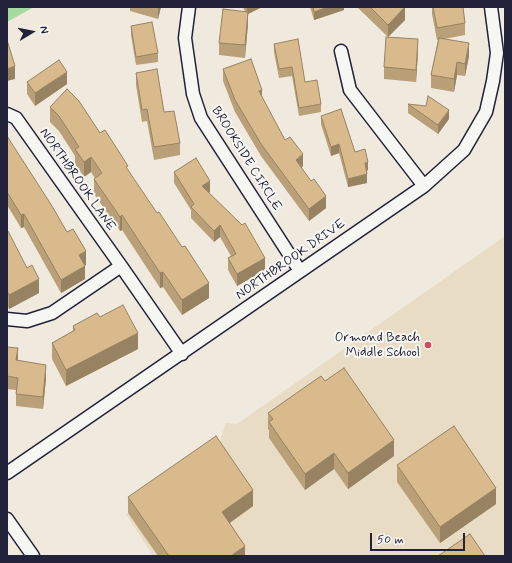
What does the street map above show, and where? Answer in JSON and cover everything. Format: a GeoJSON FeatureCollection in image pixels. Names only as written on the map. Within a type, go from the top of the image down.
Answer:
{"type":"FeatureCollection","features":[{"type":"Feature","properties":{"kind":"street","name":"BROOKSIDE CIRCLE"},"geometry":{"type":"LineString","coordinates":[[189,7],[185,38],[192,94],[201,118],[300,271]]}},
{"type":"Feature","properties":{"kind":"street","name":"NORTHBROOK DRIVE"},"geometry":{"type":"LineString","coordinates":[[7,473],[424,186],[464,150],[486,112],[494,81],[497,54],[491,7]]}},
{"type":"Feature","properties":{"kind":"street"},"geometry":{"type":"LineString","coordinates":[[341,51],[350,90],[424,186]]}},
{"type":"Feature","properties":{"kind":"street","name":"NORTHBROOK LANE"},"geometry":{"type":"LineString","coordinates":[[7,114],[16,118],[182,354]]}},
{"type":"Feature","properties":{"kind":"street"},"geometry":{"type":"LineString","coordinates":[[7,319],[27,322],[52,313],[121,266]]}},
{"type":"Feature","properties":{"kind":"street"},"geometry":{"type":"LineString","coordinates":[[7,519],[33,556]]}},
{"type":"Feature","properties":{"kind":"shaded area","name":"Ormond Beach Middle School"},"geometry":{"type":"Polygon","coordinates":[[[505,236],[505,556],[153,556],[126,514],[213,448],[220,441],[226,423],[237,424],[505,236]]]}},
{"type":"Feature","properties":{"kind":"green space"},"geometry":{"type":"Polygon","coordinates":[[[7,7],[34,7],[7,22],[7,7]]]}},
{"type":"Feature","properties":{"kind":"building"},"geometry":{"type":"Polygon","coordinates":[[[313,7],[328,7],[314,12],[313,7]]]}},
{"type":"Feature","properties":{"kind":"building"},"geometry":{"type":"Polygon","coordinates":[[[370,7],[405,7],[388,25],[370,7]]]}},
{"type":"Feature","properties":{"kind":"building"},"geometry":{"type":"Polygon","coordinates":[[[433,7],[463,7],[465,23],[437,28],[433,7]]]}},
{"type":"Feature","properties":{"kind":"building"},"geometry":{"type":"Polygon","coordinates":[[[223,9],[248,12],[245,45],[219,43],[223,9]]]}},
{"type":"Feature","properties":{"kind":"building"},"geometry":{"type":"Polygon","coordinates":[[[152,22],[158,53],[136,57],[131,26],[152,22]]]}},
{"type":"Feature","properties":{"kind":"building"},"geometry":{"type":"Polygon","coordinates":[[[386,37],[418,39],[416,70],[384,67],[386,37]]]}},
{"type":"Feature","properties":{"kind":"building"},"geometry":{"type":"Polygon","coordinates":[[[439,38],[469,43],[465,64],[457,62],[454,79],[431,75],[439,38]]]}},
{"type":"Feature","properties":{"kind":"building"},"geometry":{"type":"Polygon","coordinates":[[[298,39],[305,82],[317,80],[321,104],[299,108],[292,67],[279,69],[274,44],[298,39]]]}},
{"type":"Feature","properties":{"kind":"building"},"geometry":{"type":"Polygon","coordinates":[[[7,40],[15,66],[7,69],[7,40]]]}},
{"type":"Feature","properties":{"kind":"building"},"geometry":{"type":"Polygon","coordinates":[[[251,59],[262,90],[259,91],[285,140],[290,137],[303,154],[296,160],[311,181],[314,179],[326,196],[309,209],[261,144],[235,100],[223,69],[251,59]]]}},
{"type":"Feature","properties":{"kind":"building"},"geometry":{"type":"Polygon","coordinates":[[[59,60],[67,72],[35,93],[27,82],[59,60]]]}},
{"type":"Feature","properties":{"kind":"building"},"geometry":{"type":"Polygon","coordinates":[[[157,69],[164,112],[174,111],[180,143],[154,147],[147,109],[142,110],[136,73],[157,69]]]}},
{"type":"Feature","properties":{"kind":"building"},"geometry":{"type":"Polygon","coordinates":[[[67,89],[79,101],[100,133],[105,130],[128,166],[126,167],[157,213],[159,212],[182,247],[185,246],[209,283],[182,300],[163,272],[160,273],[122,215],[120,217],[94,179],[102,173],[91,157],[84,162],[75,149],[79,147],[59,116],[50,107],[67,89]]]}},
{"type":"Feature","properties":{"kind":"building"},"geometry":{"type":"Polygon","coordinates":[[[428,96],[449,110],[438,125],[408,104],[426,106],[428,96]]]}},
{"type":"Feature","properties":{"kind":"building"},"geometry":{"type":"Polygon","coordinates":[[[341,109],[355,152],[365,149],[368,162],[365,163],[367,174],[348,179],[339,144],[331,147],[321,116],[341,109]]]}},
{"type":"Feature","properties":{"kind":"building"},"geometry":{"type":"Polygon","coordinates":[[[7,136],[67,232],[73,229],[86,251],[79,255],[85,266],[61,280],[24,214],[21,215],[7,192],[7,136]]]}},
{"type":"Feature","properties":{"kind":"building"},"geometry":{"type":"Polygon","coordinates":[[[196,158],[210,181],[202,186],[242,225],[245,223],[265,258],[237,274],[228,258],[236,254],[220,225],[214,231],[191,207],[194,204],[174,172],[196,158]]]}},
{"type":"Feature","properties":{"kind":"building"},"geometry":{"type":"Polygon","coordinates":[[[7,231],[27,268],[32,265],[39,279],[9,295],[7,291],[7,231]]]}},
{"type":"Feature","properties":{"kind":"building"},"geometry":{"type":"Polygon","coordinates":[[[123,305],[138,333],[66,370],[52,343],[75,330],[73,326],[97,313],[100,317],[123,305]]]}},
{"type":"Feature","properties":{"kind":"building"},"geometry":{"type":"Polygon","coordinates":[[[7,347],[18,348],[16,360],[46,365],[43,397],[16,394],[18,378],[7,376],[7,347]]]}},
{"type":"Feature","properties":{"kind":"building"},"geometry":{"type":"Polygon","coordinates":[[[344,368],[394,440],[348,473],[334,453],[305,474],[269,422],[273,419],[268,413],[321,376],[325,381],[344,368]]]}},
{"type":"Feature","properties":{"kind":"building"},"geometry":{"type":"Polygon","coordinates":[[[454,426],[496,488],[440,527],[397,465],[454,426]]]}},
{"type":"Feature","properties":{"kind":"building"},"geometry":{"type":"Polygon","coordinates":[[[216,436],[253,490],[222,512],[245,546],[231,556],[169,556],[128,497],[216,436]]]}},
{"type":"Feature","properties":{"kind":"building"},"geometry":{"type":"Polygon","coordinates":[[[470,534],[485,556],[438,556],[470,534]]]}},
{"type":"Feature","properties":{"kind":"place","name":"Ormond Beach Middle School"},"geometry":{"type":"Point","coordinates":[428,345]}}]}
